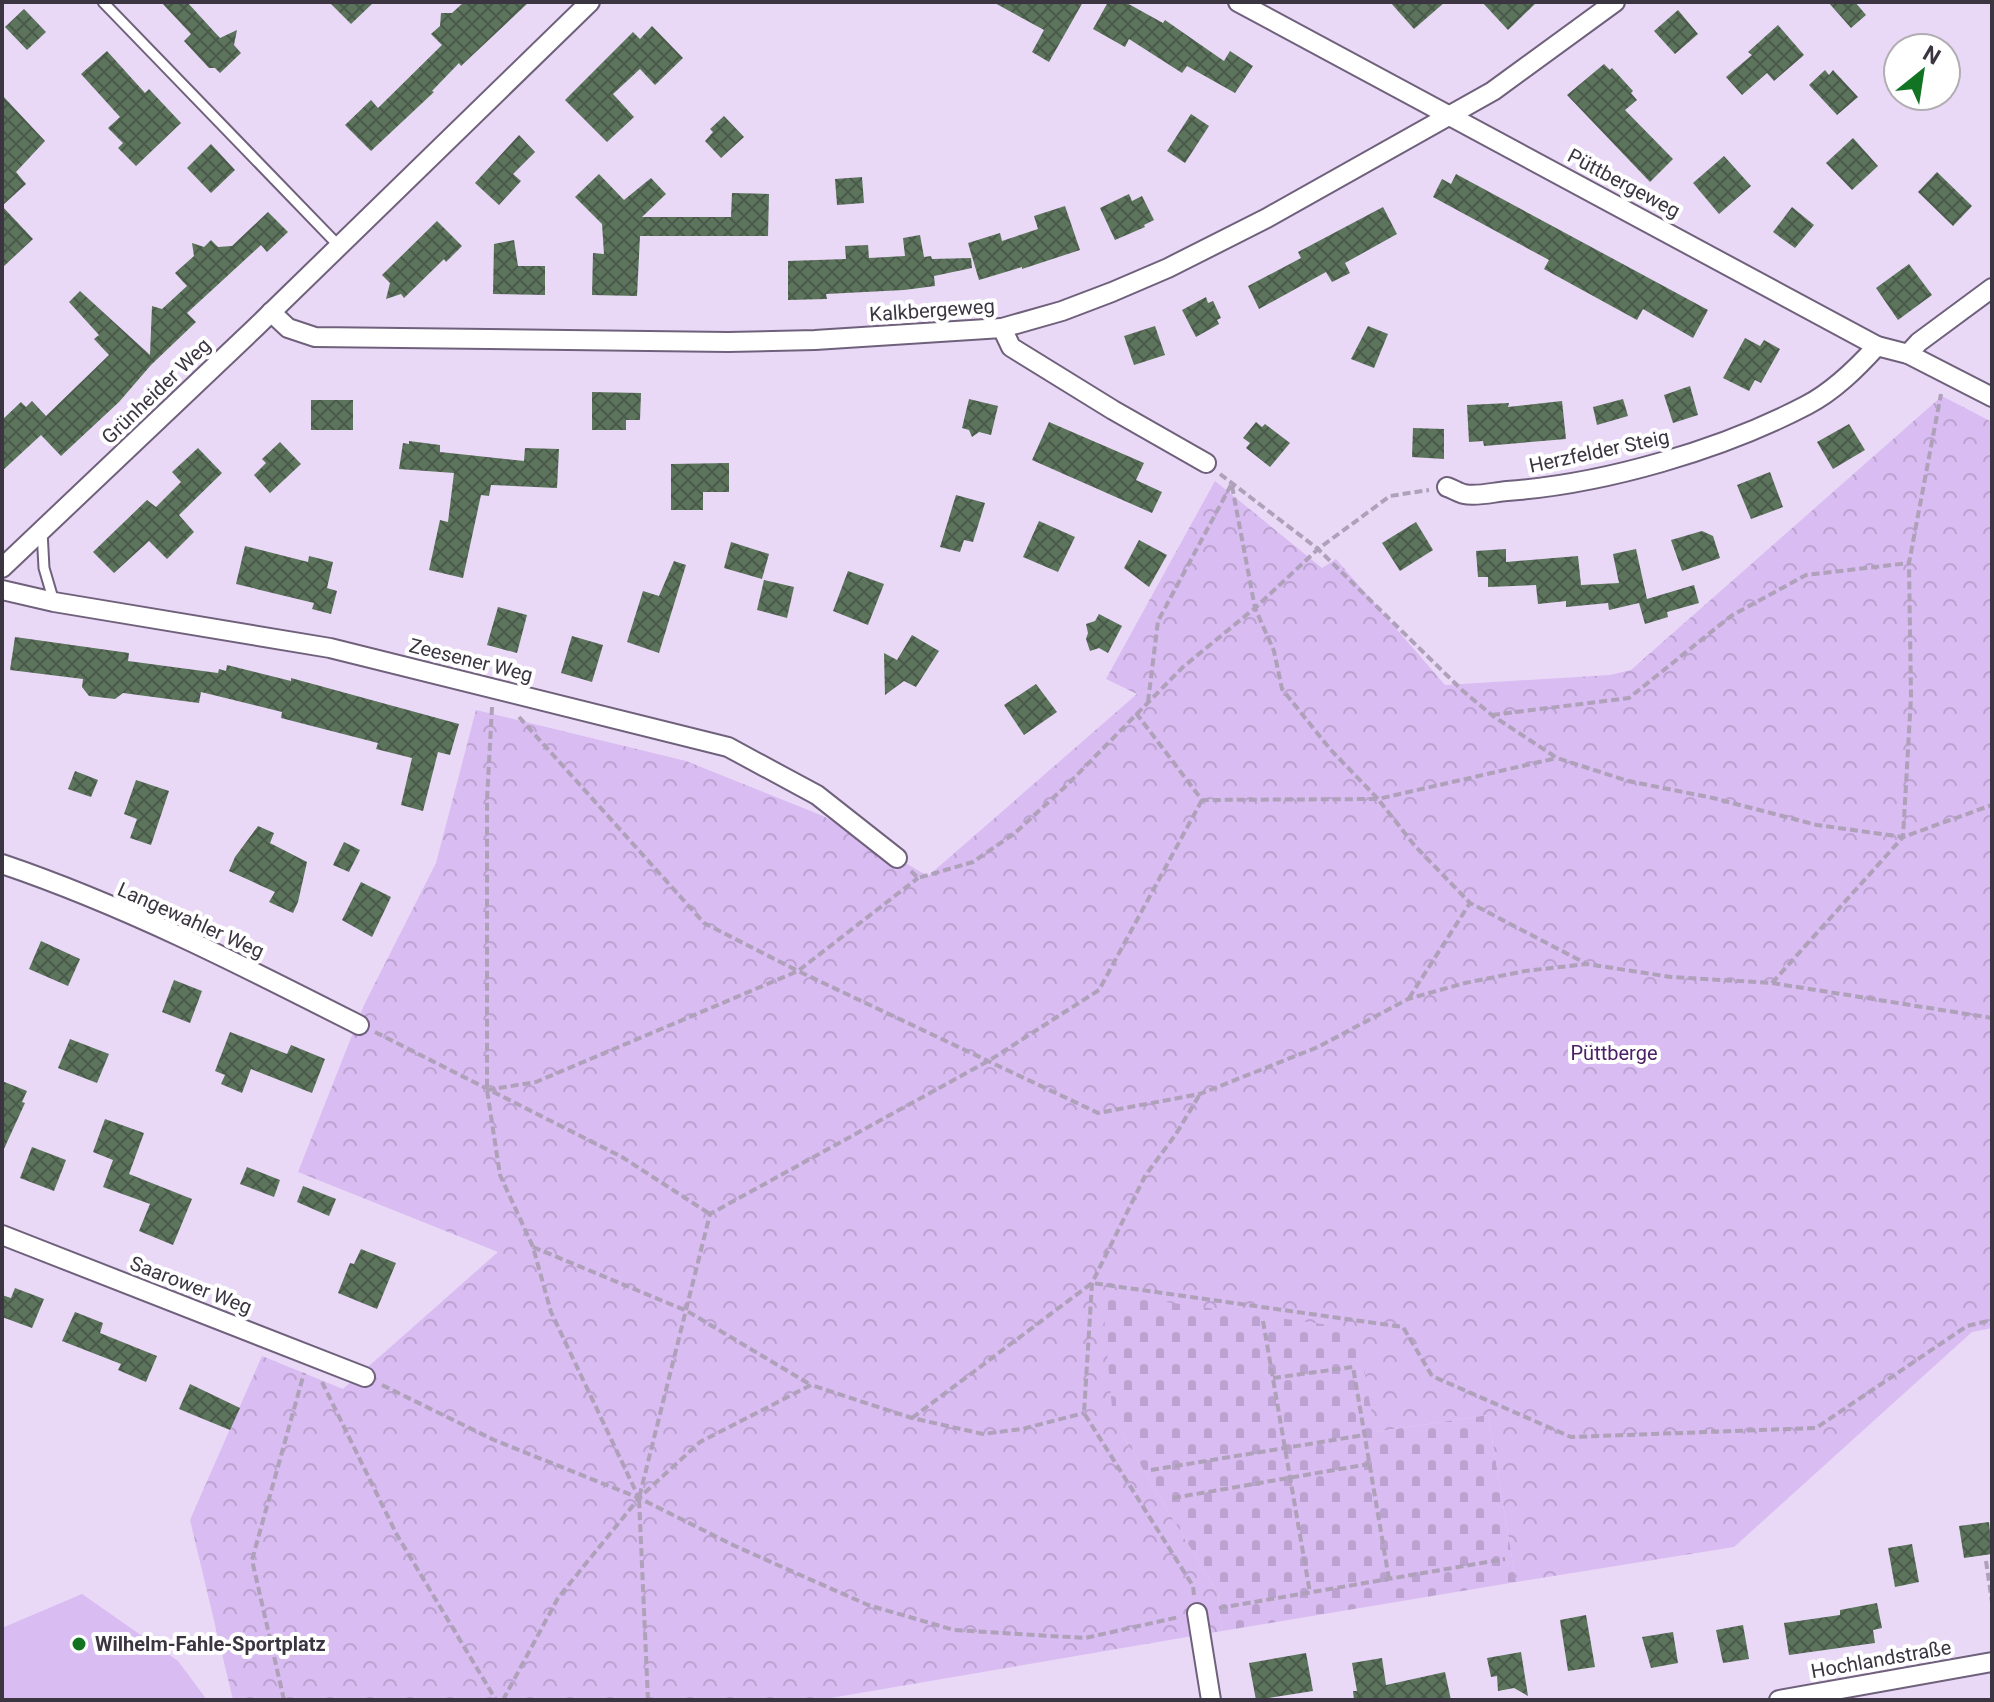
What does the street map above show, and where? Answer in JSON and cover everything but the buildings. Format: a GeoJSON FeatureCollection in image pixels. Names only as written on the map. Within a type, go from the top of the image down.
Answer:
{"type":"FeatureCollection","features":[{"type":"Feature","properties":{"kind":"street","name":"Grünheider Weg"},"geometry":{"type":"LineString","coordinates":[[2,568],[590,2]]}},
{"type":"Feature","properties":{"kind":"street","name":"Püttbergeweg"},"geometry":{"type":"LineString","coordinates":[[1238,2],[1877,346],[1908,354],[1992,397]]}},
{"type":"Feature","properties":{"kind":"street","name":"Kalkbergeweg"},"geometry":{"type":"LineString","coordinates":[[271,312],[288,328],[315,337],[728,342],[815,340],[1002,328],[1062,311],[1168,268],[1278,211],[1493,91],[1615,2]]}},
{"type":"Feature","properties":{"kind":"street"},"geometry":{"type":"LineString","coordinates":[[1908,354],[1919,342],[1992,288]]}},
{"type":"Feature","properties":{"kind":"street"},"geometry":{"type":"LineString","coordinates":[[1002,328],[1011,347],[1206,463]]}},
{"type":"Feature","properties":{"kind":"street","name":"Herzfelder Steig"},"geometry":{"type":"LineString","coordinates":[[1447,487],[1465,494],[1534,488],[1620,472],[1683,455],[1748,432],[1809,404],[1839,384],[1877,346]]}},
{"type":"Feature","properties":{"kind":"street","name":"Zeesener Weg"},"geometry":{"type":"LineString","coordinates":[[2,590],[54,602],[330,648],[728,747],[817,795],[897,858]]}},
{"type":"Feature","properties":{"kind":"street","name":"Langewahler Weg"},"geometry":{"type":"LineString","coordinates":[[2,864],[226,958],[359,1025]]}},
{"type":"Feature","properties":{"kind":"street","name":"Saarower Weg"},"geometry":{"type":"LineString","coordinates":[[2,1235],[365,1377]]}},
{"type":"Feature","properties":{"kind":"street"},"geometry":{"type":"LineString","coordinates":[[1197,1613],[1211,1700]]}},
{"type":"Feature","properties":{"kind":"street","name":"Hochlandstraße"},"geometry":{"type":"LineString","coordinates":[[1789,1699],[1992,1662]]}},
{"type":"Feature","properties":{"kind":"lane"},"geometry":{"type":"LineString","coordinates":[[103,2],[338,245]]}},
{"type":"Feature","properties":{"kind":"lane"},"geometry":{"type":"LineString","coordinates":[[42,530],[44,568],[54,602]]}},
{"type":"Feature","properties":{"kind":"path"},"geometry":{"type":"LineString","coordinates":[[1772,983],[1903,837],[1911,697],[1909,563],[1942,384],[1947,373]]}},
{"type":"Feature","properties":{"kind":"path"},"geometry":{"type":"LineString","coordinates":[[1206,463],[1318,549],[1463,691],[1492,715],[1557,758],[1628,781],[1713,798],[1817,825],[1903,837],[1992,805]]}},
{"type":"Feature","properties":{"kind":"path"},"geometry":{"type":"LineString","coordinates":[[1232,483],[1255,608],[1274,651],[1282,689],[1415,846],[1470,903],[1587,964]]}},
{"type":"Feature","properties":{"kind":"path"},"geometry":{"type":"LineString","coordinates":[[1148,702],[1158,621],[1232,483]]}},
{"type":"Feature","properties":{"kind":"path"},"geometry":{"type":"LineString","coordinates":[[487,1090],[536,1082],[798,971],[918,878],[973,862],[1015,833],[1067,785],[1183,667],[1255,608],[1318,549],[1390,496],[1447,487]]}},
{"type":"Feature","properties":{"kind":"path"},"geometry":{"type":"LineString","coordinates":[[1492,715],[1629,698],[1731,616],[1806,575],[1909,563]]}},
{"type":"Feature","properties":{"kind":"path"},"geometry":{"type":"LineString","coordinates":[[493,688],[704,923],[798,971],[1098,1113],[1200,1094],[1318,1047],[1408,999],[1525,971],[1587,964],[1671,977],[1772,983],[1992,1018]]}},
{"type":"Feature","properties":{"kind":"path"},"geometry":{"type":"LineString","coordinates":[[493,688],[487,800],[487,1090],[500,1175],[533,1247],[551,1312],[639,1498]]}},
{"type":"Feature","properties":{"kind":"path"},"geometry":{"type":"LineString","coordinates":[[1136,713],[1202,800]]}},
{"type":"Feature","properties":{"kind":"path"},"geometry":{"type":"LineString","coordinates":[[1202,800],[1378,799],[1557,758]]}},
{"type":"Feature","properties":{"kind":"path"},"geometry":{"type":"LineString","coordinates":[[648,1700],[639,1498],[710,1214],[990,1060],[1099,990],[1202,800]]}},
{"type":"Feature","properties":{"kind":"path"},"geometry":{"type":"LineString","coordinates":[[897,858],[918,878]]}},
{"type":"Feature","properties":{"kind":"path"},"geometry":{"type":"LineString","coordinates":[[1408,999],[1470,903]]}},
{"type":"Feature","properties":{"kind":"path"},"geometry":{"type":"LineString","coordinates":[[359,1025],[622,1157],[710,1214]]}},
{"type":"Feature","properties":{"kind":"path"},"geometry":{"type":"LineString","coordinates":[[365,1377],[494,1440],[639,1498],[735,1546],[868,1605],[954,1630],[1085,1638],[1197,1613],[1193,1586],[1084,1413],[1092,1283],[1145,1176],[1200,1094]]}},
{"type":"Feature","properties":{"kind":"path"},"geometry":{"type":"LineString","coordinates":[[533,1247],[687,1311],[811,1385],[912,1418],[983,1434],[1022,1429],[1084,1413]]}},
{"type":"Feature","properties":{"kind":"path"},"geometry":{"type":"LineString","coordinates":[[912,1418],[1092,1283],[1403,1327],[1432,1376],[1571,1437],[1816,1428],[1967,1326],[1992,1320]]}},
{"type":"Feature","properties":{"kind":"path"},"geometry":{"type":"LineString","coordinates":[[1263,1321],[1310,1593]]}},
{"type":"Feature","properties":{"kind":"path"},"geometry":{"type":"LineString","coordinates":[[284,1700],[252,1560],[309,1355]]}},
{"type":"Feature","properties":{"kind":"path"},"geometry":{"type":"LineString","coordinates":[[309,1355],[397,1535],[496,1700]]}},
{"type":"Feature","properties":{"kind":"path"},"geometry":{"type":"LineString","coordinates":[[1273,1378],[1353,1367],[1389,1579]]}},
{"type":"Feature","properties":{"kind":"path"},"geometry":{"type":"LineString","coordinates":[[503,1700],[558,1598],[639,1498],[700,1442],[811,1385]]}},
{"type":"Feature","properties":{"kind":"path"},"geometry":{"type":"LineString","coordinates":[[1151,1470],[1364,1435]]}},
{"type":"Feature","properties":{"kind":"path"},"geometry":{"type":"LineString","coordinates":[[1173,1498],[1369,1464]]}},
{"type":"Feature","properties":{"kind":"path"},"geometry":{"type":"LineString","coordinates":[[1219,1608],[1505,1559]]}},
{"type":"Feature","properties":{"kind":"path"},"geometry":{"type":"LineString","coordinates":[[1986,1561],[1992,1602]]}},
{"type":"Feature","properties":{"kind":"green space","name":"Püttberge"},"geometry":{"type":"Polygon","coordinates":[[[1942,396],[1992,422],[1992,1328],[1972,1332],[1734,1547],[1516,1582],[1488,1415],[1375,1432],[1113,1419],[1218,1594],[1222,1631],[819,1700],[233,1700],[190,1520],[262,1356],[343,1389],[498,1252],[298,1172],[364,1005],[436,863],[476,710],[686,761],[823,816],[928,876],[1137,694],[1106,679],[1215,481],[1322,568],[1336,559],[1445,685],[1610,675],[1631,670],[1942,396]]]}},
{"type":"Feature","properties":{"kind":"green space"},"geometry":{"type":"Polygon","coordinates":[[[1102,1293],[1357,1329],[1375,1432],[1488,1415],[1516,1582],[1222,1631],[1218,1594],[1113,1419],[1102,1293]]]}},
{"type":"Feature","properties":{"kind":"green space","name":"Wilhelm-Fahle-Sportplatz"},"geometry":{"type":"Polygon","coordinates":[[[82,1594],[178,1661],[207,1700],[2,1700],[2,1628],[82,1594]]]}},
{"type":"Feature","properties":{"kind":"place","name":"Wilhelm-Fahle-Sportplatz"},"geometry":{"type":"Point","coordinates":[79,1644]}}]}
